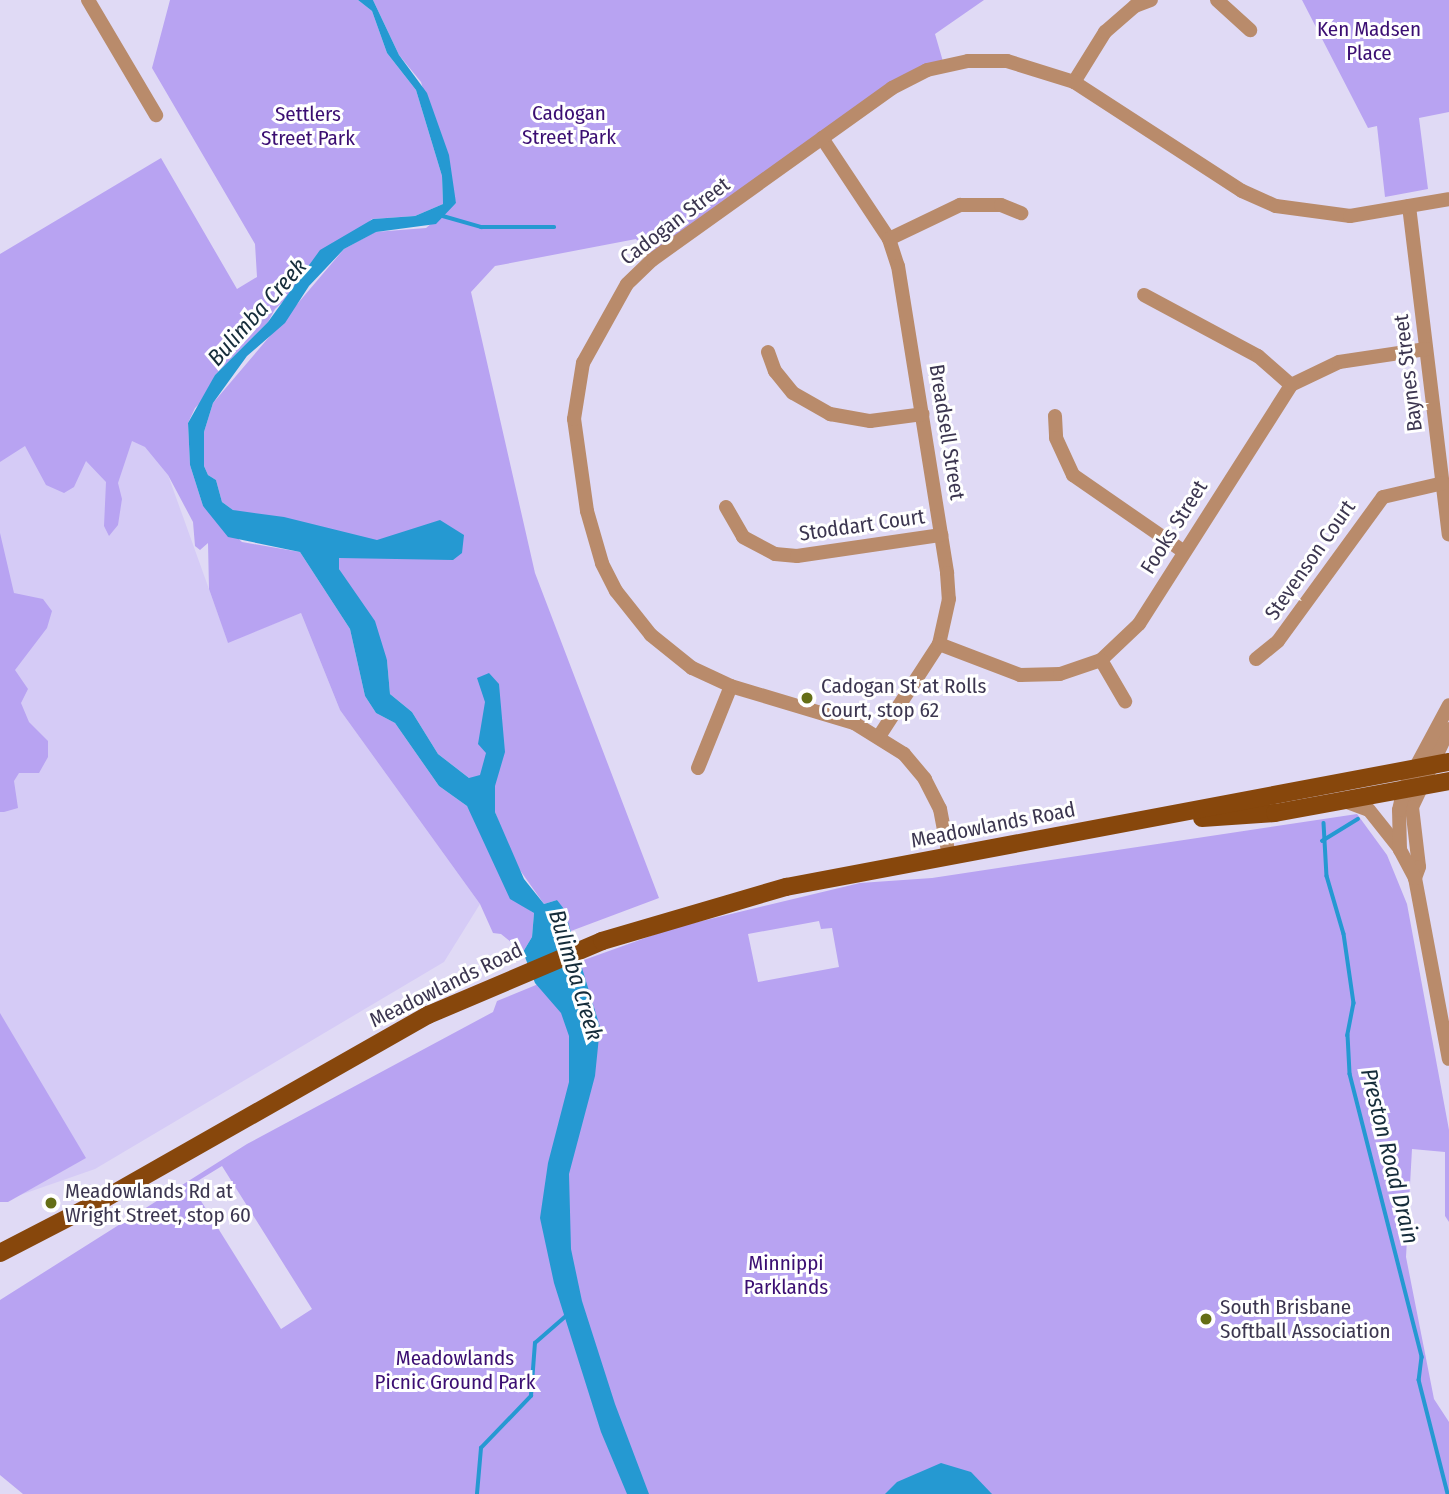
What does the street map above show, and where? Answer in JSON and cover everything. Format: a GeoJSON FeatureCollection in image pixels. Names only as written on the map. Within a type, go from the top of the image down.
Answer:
{"type":"FeatureCollection","features":[{"type":"Feature","properties":{"kind":"main road","name":"Meadowlands Road"},"geometry":{"type":"LineString","coordinates":[[1114,824],[1275,813],[1341,800],[1418,777],[1449,762]]}},
{"type":"Feature","properties":{"kind":"main road","name":"Meadowlands Road"},"geometry":{"type":"LineString","coordinates":[[0,1253],[104,1199],[428,1015],[493,984],[602,941],[786,887],[1114,824],[1418,777],[1449,780]]}},
{"type":"Feature","properties":{"kind":"street"},"geometry":{"type":"LineString","coordinates":[[88,0],[156,115]]}},
{"type":"Feature","properties":{"kind":"street"},"geometry":{"type":"LineString","coordinates":[[1074,82],[1105,32],[1135,6],[1151,0]]}},
{"type":"Feature","properties":{"kind":"street"},"geometry":{"type":"LineString","coordinates":[[1217,0],[1250,30]]}},
{"type":"Feature","properties":{"kind":"street","name":"Cadogan Street"},"geometry":{"type":"LineString","coordinates":[[949,856],[940,809],[925,779],[880,735],[731,686],[692,668],[651,635],[607,572],[577,466],[576,392],[596,333],[627,284],[652,260],[892,88],[944,65],[1007,61],[1074,82],[1242,191],[1276,206],[1350,216],[1449,199]]}},
{"type":"Feature","properties":{"kind":"street","name":"Breadsell Street"},"geometry":{"type":"LineString","coordinates":[[822,138],[889,239],[903,288],[942,535],[949,599],[939,644],[880,735]]}},
{"type":"Feature","properties":{"kind":"street"},"geometry":{"type":"LineString","coordinates":[[889,239],[960,205],[1001,205],[1021,214]]}},
{"type":"Feature","properties":{"kind":"street","name":"Baynes Street"},"geometry":{"type":"LineString","coordinates":[[1409,206],[1449,535]]}},
{"type":"Feature","properties":{"kind":"street"},"geometry":{"type":"LineString","coordinates":[[1144,295],[1258,356],[1291,385],[1339,362],[1426,349]]}},
{"type":"Feature","properties":{"kind":"street"},"geometry":{"type":"LineString","coordinates":[[768,352],[775,371],[793,393],[830,414],[870,421],[923,414]]}},
{"type":"Feature","properties":{"kind":"street","name":"Fooks Street"},"geometry":{"type":"LineString","coordinates":[[939,644],[1020,675],[1060,674],[1101,660],[1139,624],[1291,385]]}},
{"type":"Feature","properties":{"kind":"street"},"geometry":{"type":"LineString","coordinates":[[1055,416],[1056,439],[1073,475],[1184,552]]}},
{"type":"Feature","properties":{"kind":"street","name":"Stevenson Court"},"geometry":{"type":"LineString","coordinates":[[1255,659],[1278,641],[1383,497],[1443,483]]}},
{"type":"Feature","properties":{"kind":"street","name":"Stoddart Court"},"geometry":{"type":"LineString","coordinates":[[726,507],[743,537],[775,554],[797,556],[942,535]]}},
{"type":"Feature","properties":{"kind":"street"},"geometry":{"type":"LineString","coordinates":[[1101,660],[1125,701]]}},
{"type":"Feature","properties":{"kind":"street"},"geometry":{"type":"LineString","coordinates":[[698,768],[731,686]]}},
{"type":"Feature","properties":{"kind":"street"},"geometry":{"type":"LineString","coordinates":[[1401,850],[1399,816],[1449,705]]}},
{"type":"Feature","properties":{"kind":"street"},"geometry":{"type":"LineString","coordinates":[[1415,878],[1419,867],[1412,807],[1418,777],[1449,729]]}},
{"type":"Feature","properties":{"kind":"street"},"geometry":{"type":"LineString","coordinates":[[1341,800],[1369,810],[1401,850],[1415,878],[1449,1059]]}},
{"type":"Feature","properties":{"kind":"shaded area"},"geometry":{"type":"Polygon","coordinates":[[[115,369],[168,475],[228,642],[301,613],[340,710],[480,904],[444,962],[95,1169],[0,1202],[0,441],[115,369]]]}},
{"type":"Feature","properties":{"kind":"green space","name":"Settlers Street Park"},"geometry":{"type":"Polygon","coordinates":[[[170,0],[358,0],[372,11],[387,53],[416,90],[442,176],[443,204],[415,216],[372,219],[275,309],[268,322],[215,375],[206,397],[195,408],[188,423],[190,465],[203,506],[242,542],[300,552],[350,629],[365,696],[376,713],[395,723],[439,786],[467,806],[525,907],[534,913],[532,937],[523,952],[501,934],[493,933],[480,904],[340,710],[301,613],[228,643],[209,589],[208,543],[200,550],[195,546],[193,522],[168,475],[145,447],[132,441],[118,483],[122,499],[118,525],[109,536],[104,526],[106,482],[86,461],[74,487],[64,493],[46,485],[25,446],[0,462],[0,254],[161,158],[237,289],[257,277],[255,244],[152,68],[170,0]]]}},
{"type":"Feature","properties":{"kind":"green space","name":"Cadogan Street Park"},"geometry":{"type":"Polygon","coordinates":[[[373,0],[984,0],[935,34],[944,65],[927,70],[652,260],[636,239],[495,266],[471,292],[535,573],[659,898],[571,931],[557,900],[544,904],[512,859],[495,812],[495,786],[469,778],[438,754],[412,712],[390,694],[387,660],[339,569],[338,558],[233,510],[222,502],[216,480],[208,475],[204,466],[204,432],[213,403],[344,249],[375,232],[426,228],[456,203],[421,82],[399,55],[373,0]]]}},
{"type":"Feature","properties":{"kind":"green space","name":"Ken Madsen Place"},"geometry":{"type":"Polygon","coordinates":[[[1302,0],[1449,0],[1449,112],[1419,118],[1428,189],[1385,197],[1377,126],[1368,128],[1302,0]]]}},
{"type":"Feature","properties":{"kind":"green space"},"geometry":{"type":"Polygon","coordinates":[[[0,533],[14,593],[43,599],[52,611],[47,628],[15,670],[28,689],[21,703],[29,722],[48,741],[48,757],[39,773],[19,773],[14,781],[18,808],[4,812],[0,812],[0,533]]]}},
{"type":"Feature","properties":{"kind":"green space"},"geometry":{"type":"Polygon","coordinates":[[[1357,814],[1387,855],[1407,904],[1449,1130],[1449,1222],[1445,1216],[1445,1152],[1412,1149],[1406,1257],[1434,1399],[1449,1422],[1449,1494],[23,1494],[0,1475],[0,1300],[247,1144],[493,1012],[497,1001],[536,985],[556,970],[673,928],[860,883],[932,878],[1357,814]],[[819,921],[748,934],[758,982],[839,967],[832,928],[821,929],[819,921]],[[222,1166],[191,1185],[281,1329],[312,1309],[222,1166]]]}},
{"type":"Feature","properties":{"kind":"green space"},"geometry":{"type":"Polygon","coordinates":[[[0,1013],[86,1158],[8,1202],[0,1202],[0,1013]]]}},
{"type":"Feature","properties":{"kind":"water","name":"Bulimba Creek"},"geometry":{"type":"Polygon","coordinates":[[[358,0],[373,0],[399,55],[427,93],[449,155],[456,203],[436,224],[376,232],[344,249],[309,286],[285,323],[247,356],[213,403],[204,432],[204,466],[208,475],[216,480],[222,502],[233,510],[284,517],[377,540],[440,520],[464,535],[462,553],[453,560],[339,558],[339,569],[375,621],[387,660],[390,694],[412,712],[438,754],[469,778],[480,775],[486,753],[478,744],[485,702],[477,678],[489,673],[499,684],[505,752],[495,786],[495,812],[524,879],[544,904],[557,900],[564,909],[600,1027],[595,1076],[569,1174],[571,1249],[582,1301],[615,1404],[649,1494],[627,1494],[601,1432],[554,1283],[540,1218],[548,1163],[569,1082],[569,1036],[561,1013],[535,983],[523,952],[532,937],[534,913],[510,899],[467,806],[439,786],[395,723],[376,713],[365,696],[350,629],[300,552],[228,537],[203,506],[190,465],[188,423],[215,375],[268,322],[320,250],[373,219],[415,216],[443,204],[442,176],[416,90],[387,53],[372,11],[358,0]]]}},
{"type":"Feature","properties":{"kind":"water"},"geometry":{"type":"Polygon","coordinates":[[[941,1463],[971,1472],[992,1494],[885,1494],[897,1482],[941,1463]]]}},
{"type":"Feature","properties":{"kind":"waterway"},"geometry":{"type":"LineString","coordinates":[[443,216],[481,227],[554,227]]}},
{"type":"Feature","properties":{"kind":"waterway"},"geometry":{"type":"LineString","coordinates":[[1322,841],[1358,819]]}},
{"type":"Feature","properties":{"kind":"waterway","name":"Preston Road Drain"},"geometry":{"type":"LineString","coordinates":[[1324,823],[1327,876],[1344,934],[1354,1003],[1348,1035],[1350,1074],[1422,1357],[1419,1380],[1448,1494]]}},
{"type":"Feature","properties":{"kind":"waterway"},"geometry":{"type":"LineString","coordinates":[[477,1494],[481,1448],[531,1396],[535,1343],[566,1316]]}},
{"type":"Feature","properties":{"kind":"place","name":"Cadogan St at Rolls Court, stop 62"},"geometry":{"type":"Point","coordinates":[807,698]}},
{"type":"Feature","properties":{"kind":"place","name":"Meadowlands Rd at Wright Street, stop 60"},"geometry":{"type":"Point","coordinates":[51,1203]}},
{"type":"Feature","properties":{"kind":"place","name":"South Brisbane Softball Association"},"geometry":{"type":"Point","coordinates":[1206,1319]}},
{"type":"Feature","properties":{"kind":"park label","name":"Minnippi Parklands"},"geometry":{"type":"Point","coordinates":[786,1275]}},
{"type":"Feature","properties":{"kind":"park label","name":"Meadowlands Picnic Ground Park"},"geometry":{"type":"Point","coordinates":[455,1370]}}]}
